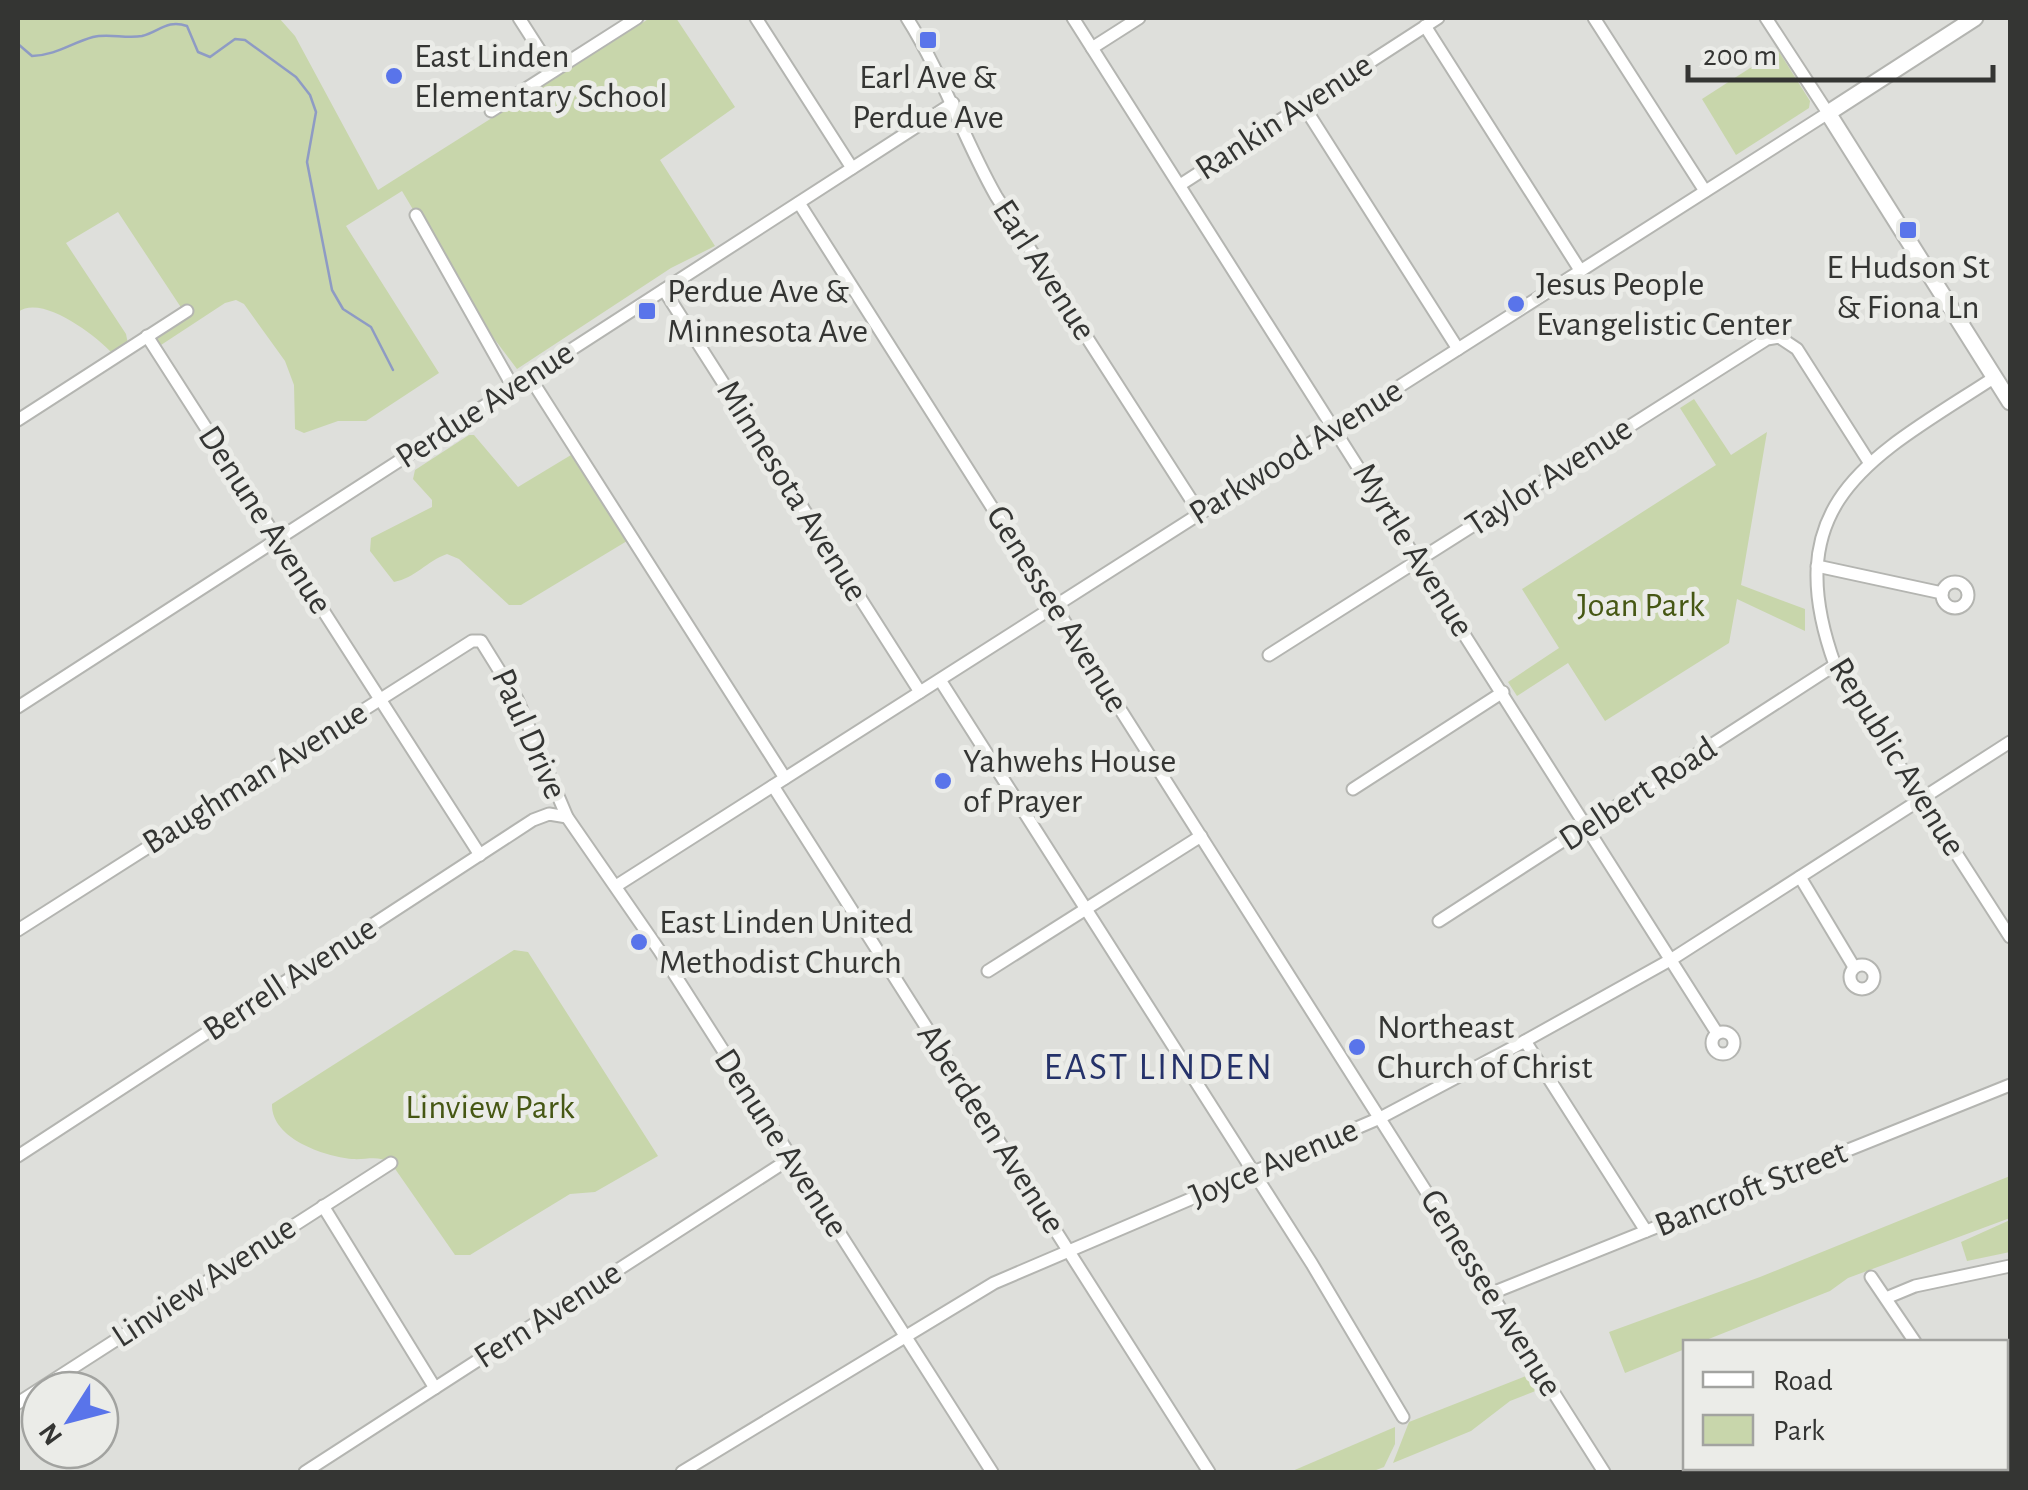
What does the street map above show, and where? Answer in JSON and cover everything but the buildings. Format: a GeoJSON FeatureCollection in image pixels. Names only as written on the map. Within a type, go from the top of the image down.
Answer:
{"type":"FeatureCollection","features":[{"type":"Feature","properties":{"kind":"main road","name":"Parkwood Avenue"},"geometry":{"type":"LineString","coordinates":[[1828,113],[1975,18]]}},
{"type":"Feature","properties":{"kind":"main road"},"geometry":{"type":"LineString","coordinates":[[1828,113],[2010,402]]}},
{"type":"Feature","properties":{"kind":"street"},"geometry":{"type":"LineString","coordinates":[[520,18],[553,71]]}},
{"type":"Feature","properties":{"kind":"street"},"geometry":{"type":"LineString","coordinates":[[492,110],[637,18]]}},
{"type":"Feature","properties":{"kind":"street"},"geometry":{"type":"LineString","coordinates":[[756,18],[852,168]]}},
{"type":"Feature","properties":{"kind":"street","name":"Earl Avenue"},"geometry":{"type":"LineString","coordinates":[[907,18],[953,103],[971,152],[996,196],[1199,512]]}},
{"type":"Feature","properties":{"kind":"street","name":"Myrtle Avenue"},"geometry":{"type":"LineString","coordinates":[[1073,18],[1717,1034]]}},
{"type":"Feature","properties":{"kind":"street"},"geometry":{"type":"LineString","coordinates":[[1092,48],[1139,18]]}},
{"type":"Feature","properties":{"kind":"street","name":"Rankin Avenue"},"geometry":{"type":"LineString","coordinates":[[1180,185],[1438,18]]}},
{"type":"Feature","properties":{"kind":"street"},"geometry":{"type":"LineString","coordinates":[[1594,18],[1705,191]]}},
{"type":"Feature","properties":{"kind":"street"},"geometry":{"type":"LineString","coordinates":[[1766,18],[1828,113]]}},
{"type":"Feature","properties":{"kind":"street"},"geometry":{"type":"LineString","coordinates":[[1424,26],[1580,270]]}},
{"type":"Feature","properties":{"kind":"street","name":"Perdue Avenue"},"geometry":{"type":"LineString","coordinates":[[18,706],[953,103]]}},
{"type":"Feature","properties":{"kind":"street"},"geometry":{"type":"LineString","coordinates":[[1303,105],[1458,349]]}},
{"type":"Feature","properties":{"kind":"street","name":"Parkwood Avenue"},"geometry":{"type":"LineString","coordinates":[[616,886],[1828,113]]}},
{"type":"Feature","properties":{"kind":"street","name":"Genessee Avenue"},"geometry":{"type":"LineString","coordinates":[[799,203],[1604,1472]]}},
{"type":"Feature","properties":{"kind":"street"},"geometry":{"type":"LineString","coordinates":[[416,215],[513,387]]}},
{"type":"Feature","properties":{"kind":"street","name":"Minnesota Avenue"},"geometry":{"type":"LineString","coordinates":[[664,290],[920,692]]}},
{"type":"Feature","properties":{"kind":"street"},"geometry":{"type":"LineString","coordinates":[[18,420],[187,311]]}},
{"type":"Feature","properties":{"kind":"street","name":"Denune Avenue"},"geometry":{"type":"LineString","coordinates":[[148,336],[480,855]]}},
{"type":"Feature","properties":{"kind":"street","name":"Taylor Avenue"},"geometry":{"type":"LineString","coordinates":[[1269,655],[1756,344],[1780,337],[1796,349],[1868,462]]}},
{"type":"Feature","properties":{"kind":"street"},"geometry":{"type":"LineString","coordinates":[[530,376],[785,778]]}},
{"type":"Feature","properties":{"kind":"street"},"geometry":{"type":"LineString","coordinates":[[1942,593],[1817,566],[1836,503],[1868,462],[1994,377]]}},
{"type":"Feature","properties":{"kind":"street","name":"Republic Avenue"},"geometry":{"type":"LineString","coordinates":[[1817,566],[1818,616],[1835,664],[2010,937]]}},
{"type":"Feature","properties":{"kind":"street","name":"Baughman Avenue"},"geometry":{"type":"LineString","coordinates":[[18,930],[472,641],[481,640],[491,651]]}},
{"type":"Feature","properties":{"kind":"street","name":"Paul Drive"},"geometry":{"type":"LineString","coordinates":[[491,651],[566,817]]}},
{"type":"Feature","properties":{"kind":"street","name":"Delbert Road"},"geometry":{"type":"LineString","coordinates":[[1439,922],[1835,664]]}},
{"type":"Feature","properties":{"kind":"street"},"geometry":{"type":"LineString","coordinates":[[940,680],[1403,1417]]}},
{"type":"Feature","properties":{"kind":"street"},"geometry":{"type":"LineString","coordinates":[[1353,789],[1503,692]]}},
{"type":"Feature","properties":{"kind":"street","name":"Joyce Avenue"},"geometry":{"type":"LineString","coordinates":[[682,1472],[994,1283],[1380,1118],[1525,1041],[1672,959],[2010,742]]}},
{"type":"Feature","properties":{"kind":"street","name":"Aberdeen Avenue"},"geometry":{"type":"LineString","coordinates":[[772,786],[1209,1472]]}},
{"type":"Feature","properties":{"kind":"street","name":"Berrell Avenue"},"geometry":{"type":"LineString","coordinates":[[18,1156],[533,820],[549,814],[566,817]]}},
{"type":"Feature","properties":{"kind":"street","name":"Denune Avenue"},"geometry":{"type":"LineString","coordinates":[[566,817],[616,886],[992,1472]]}},
{"type":"Feature","properties":{"kind":"street"},"geometry":{"type":"LineString","coordinates":[[988,970],[1201,836]]}},
{"type":"Feature","properties":{"kind":"street"},"geometry":{"type":"LineString","coordinates":[[1800,878],[1854,967]]}},
{"type":"Feature","properties":{"kind":"street"},"geometry":{"type":"LineString","coordinates":[[1525,1041],[1646,1231]]}},
{"type":"Feature","properties":{"kind":"street","name":"Bancroft Street"},"geometry":{"type":"LineString","coordinates":[[1492,1293],[2010,1085]]}},
{"type":"Feature","properties":{"kind":"street","name":"Fern Avenue"},"geometry":{"type":"LineString","coordinates":[[305,1472],[791,1158]]}},
{"type":"Feature","properties":{"kind":"street","name":"Linview Avenue"},"geometry":{"type":"LineString","coordinates":[[18,1403],[391,1163]]}},
{"type":"Feature","properties":{"kind":"street"},"geometry":{"type":"LineString","coordinates":[[323,1206],[435,1388]]}},
{"type":"Feature","properties":{"kind":"street"},"geometry":{"type":"LineString","coordinates":[[1886,1298],[1915,1286],[2010,1266]]}},
{"type":"Feature","properties":{"kind":"street"},"geometry":{"type":"LineString","coordinates":[[1872,1277],[1914,1340]]}},
{"type":"Feature","properties":{"kind":"green space"},"geometry":{"type":"Polygon","coordinates":[[[18,18],[279,18],[295,36],[378,190],[650,18],[676,18],[735,107],[660,160],[715,246],[671,268],[517,369],[474,312],[402,191],[346,226],[439,373],[366,421],[338,421],[304,433],[295,429],[294,385],[285,361],[244,304],[236,300],[225,303],[161,345],[154,339],[156,333],[184,312],[118,212],[66,243],[126,334],[128,344],[112,353],[94,336],[54,312],[28,308],[18,312],[18,18]]]}},
{"type":"Feature","properties":{"kind":"green space"},"geometry":{"type":"Polygon","coordinates":[[[1778,50],[1810,101],[1809,108],[1736,155],[1702,99],[1778,50]]]}},
{"type":"Feature","properties":{"kind":"green space","name":"Joan Park"},"geometry":{"type":"Polygon","coordinates":[[[1694,399],[1731,455],[1767,432],[1741,585],[1805,609],[1805,631],[1737,599],[1729,643],[1605,721],[1568,663],[1517,696],[1508,682],[1559,648],[1522,589],[1716,465],[1680,408],[1694,399]]]}},
{"type":"Feature","properties":{"kind":"green space"},"geometry":{"type":"Polygon","coordinates":[[[474,435],[518,487],[571,455],[627,541],[521,605],[509,605],[459,559],[447,554],[394,582],[370,551],[371,538],[432,507],[432,500],[413,479],[415,470],[474,435]]]}},
{"type":"Feature","properties":{"kind":"green space","name":"Linview Park"},"geometry":{"type":"Polygon","coordinates":[[[514,950],[528,952],[658,1156],[595,1192],[570,1194],[470,1255],[455,1255],[391,1163],[377,1158],[340,1157],[301,1143],[280,1127],[272,1104],[514,950]]]}},
{"type":"Feature","properties":{"kind":"green space"},"geometry":{"type":"Polygon","coordinates":[[[2010,1176],[2010,1218],[1848,1278],[1830,1291],[1706,1340],[1683,1340],[1683,1350],[1625,1373],[1609,1332],[1760,1277],[2010,1176]]]}},
{"type":"Feature","properties":{"kind":"green space"},"geometry":{"type":"Polygon","coordinates":[[[2010,1220],[2010,1252],[1967,1261],[1961,1242],[2010,1220]]]}},
{"type":"Feature","properties":{"kind":"green space"},"geometry":{"type":"Polygon","coordinates":[[[1531,1374],[1542,1387],[1538,1390],[1510,1401],[1471,1431],[1393,1463],[1409,1422],[1531,1374]]]}},
{"type":"Feature","properties":{"kind":"green space"},"geometry":{"type":"Polygon","coordinates":[[[1395,1427],[1395,1444],[1384,1467],[1371,1472],[1290,1472],[1395,1427]]]}},
{"type":"Feature","properties":{"kind":"waterway"},"geometry":{"type":"LineString","coordinates":[[18,44],[32,56],[41,55],[93,37],[142,36],[180,24],[187,26],[198,52],[210,57],[235,39],[245,40],[296,77],[310,95],[316,112],[307,162],[332,290],[343,309],[371,327],[393,370]]}},
{"type":"Feature","properties":{"kind":"place","name":"Earl Ave & Perdue Ave"},"geometry":{"type":"Point","coordinates":[928,40]}},
{"type":"Feature","properties":{"kind":"place","name":"East Linden Elementary School"},"geometry":{"type":"Point","coordinates":[394,76]}},
{"type":"Feature","properties":{"kind":"place","name":"E Hudson St & Fiona Ln"},"geometry":{"type":"Point","coordinates":[1908,230]}},
{"type":"Feature","properties":{"kind":"place","name":"Jesus People Evangelistic Center"},"geometry":{"type":"Point","coordinates":[1516,304]}},
{"type":"Feature","properties":{"kind":"place","name":"Perdue Ave & Minnesota Ave"},"geometry":{"type":"Point","coordinates":[647,311]}},
{"type":"Feature","properties":{"kind":"place","name":"Yahwehs House of Prayer"},"geometry":{"type":"Point","coordinates":[943,781]}},
{"type":"Feature","properties":{"kind":"place","name":"East Linden United Methodist Church"},"geometry":{"type":"Point","coordinates":[639,942]}},
{"type":"Feature","properties":{"kind":"place","name":"Northeast Church of Christ"},"geometry":{"type":"Point","coordinates":[1357,1047]}},
{"type":"Feature","properties":{"kind":"district","name":"EAST LINDEN"},"geometry":{"type":"Point","coordinates":[1159,1068]}}]}
